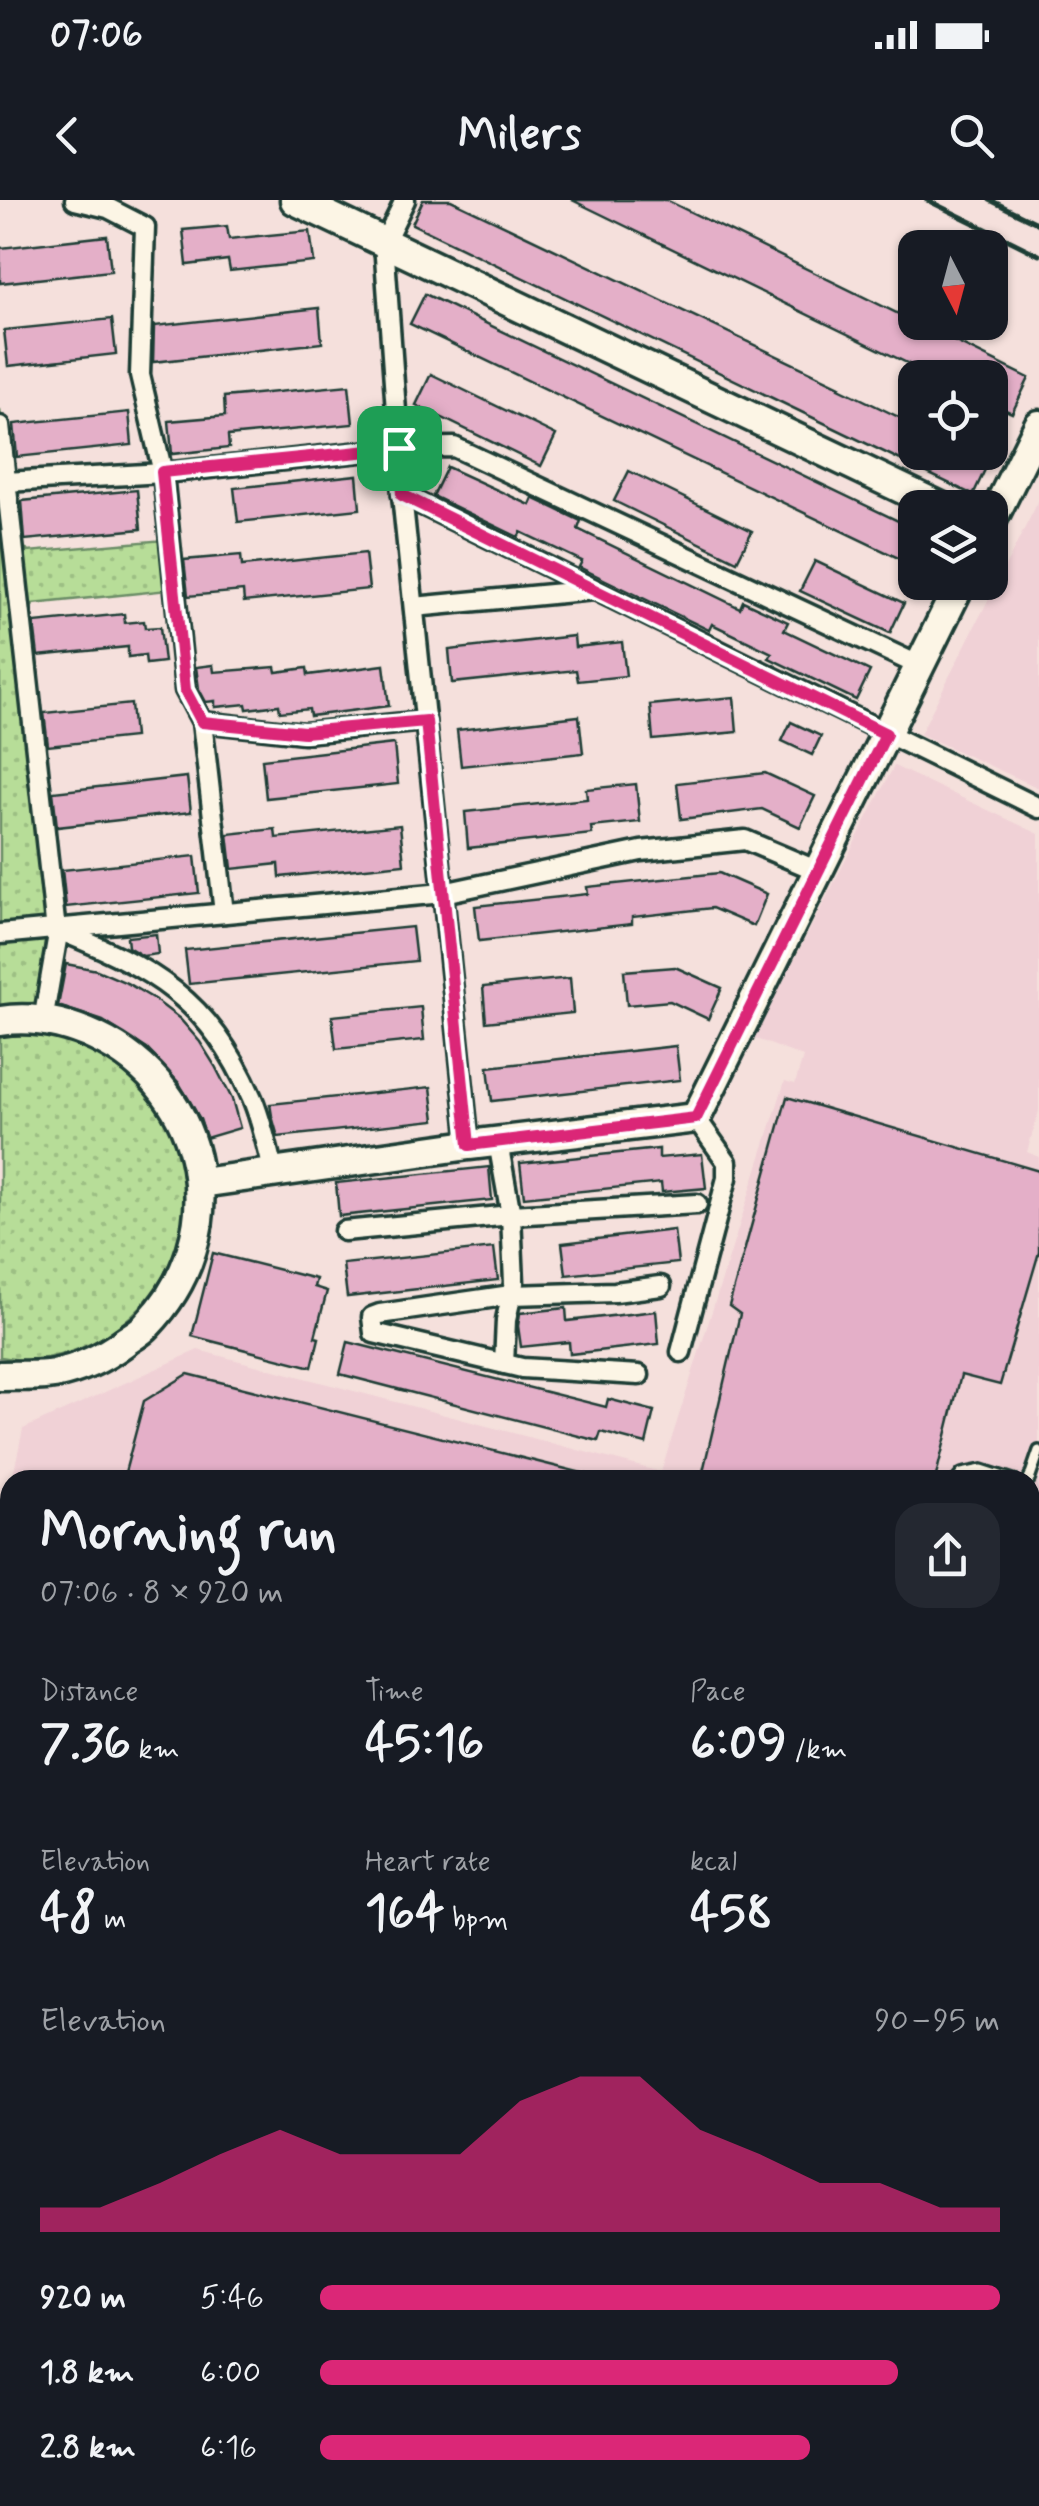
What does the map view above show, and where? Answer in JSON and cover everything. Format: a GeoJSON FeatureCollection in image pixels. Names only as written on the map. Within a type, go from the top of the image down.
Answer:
{"type":"FeatureCollection","features":[{"type":"Feature","properties":{"kind":"street"},"geometry":{"type":"LineString","coordinates":[[75,200],[108,208],[145,227],[140,375],[162,472],[185,690],[202,722],[224,913]]}},
{"type":"Feature","properties":{"kind":"street"},"geometry":{"type":"LineString","coordinates":[[295,200],[905,490]]}},
{"type":"Feature","properties":{"kind":"street"},"geometry":{"type":"LineString","coordinates":[[405,200],[384,243],[402,495],[469,1145]]}},
{"type":"Feature","properties":{"kind":"street"},"geometry":{"type":"LineString","coordinates":[[1007,490],[1039,425]]}},
{"type":"Feature","properties":{"kind":"street"},"geometry":{"type":"LineString","coordinates":[[0,426],[57,940],[43,1021]]}},
{"type":"Feature","properties":{"kind":"street"},"geometry":{"type":"LineString","coordinates":[[6,482],[162,472],[399,448],[454,447],[920,666]]}},
{"type":"Feature","properties":{"kind":"street"},"geometry":{"type":"LineString","coordinates":[[402,495],[1039,808]]}},
{"type":"Feature","properties":{"kind":"street"},"geometry":{"type":"LineString","coordinates":[[414,607],[594,590]]}},
{"type":"Feature","properties":{"kind":"street"},"geometry":{"type":"LineString","coordinates":[[696,1118],[952,600]]}},
{"type":"Feature","properties":{"kind":"street"},"geometry":{"type":"LineString","coordinates":[[202,722],[304,732],[426,721]]}},
{"type":"Feature","properties":{"kind":"street"},"geometry":{"type":"LineString","coordinates":[[0,934],[443,892],[641,851],[745,840],[818,871]]}},
{"type":"Feature","properties":{"kind":"street"},"geometry":{"type":"LineString","coordinates":[[56,929],[152,973],[195,1007],[226,1047],[253,1100],[274,1173]]}},
{"type":"Feature","properties":{"kind":"street"},"geometry":{"type":"LineString","coordinates":[[0,1021],[20,1018],[73,1026],[122,1048],[162,1085],[188,1131],[201,1183],[197,1236],[178,1285],[146,1326],[103,1357],[53,1374],[0,1376]]}},
{"type":"Feature","properties":{"kind":"street"},"geometry":{"type":"LineString","coordinates":[[201,1183],[696,1118]]}},
{"type":"Feature","properties":{"kind":"street"},"geometry":{"type":"LineString","coordinates":[[681,1352],[727,1178],[727,1162],[696,1118]]}},
{"type":"Feature","properties":{"kind":"street"},"geometry":{"type":"LineString","coordinates":[[498,1142],[511,1215],[514,1283],[506,1320],[504,1364]]}},
{"type":"Feature","properties":{"kind":"street"},"geometry":{"type":"LineString","coordinates":[[344,1231],[511,1215],[697,1204]]}},
{"type":"Feature","properties":{"kind":"street"},"geometry":{"type":"LineString","coordinates":[[639,1375],[522,1368],[374,1333],[372,1318],[512,1295],[615,1292],[661,1286]]}},
{"type":"Feature","properties":{"kind":"shaded area"},"geometry":{"type":"Polygon","coordinates":[[[1039,500],[1039,788],[920,734],[988,600],[1008,600],[1008,561],[1039,500]]]}},
{"type":"Feature","properties":{"kind":"shaded area"},"geometry":{"type":"Polygon","coordinates":[[[894,766],[1039,834],[1039,1111],[1027,1152],[1039,1157],[1039,1470],[662,1470],[785,1081],[795,1084],[803,1057],[754,1038],[894,766]]]}},
{"type":"Feature","properties":{"kind":"shaded area"},"geometry":{"type":"Polygon","coordinates":[[[198,1350],[653,1470],[14,1470],[23,1429],[198,1350]]]}},
{"type":"Feature","properties":{"kind":"green space"},"geometry":{"type":"Polygon","coordinates":[[[0,409],[13,531],[28,552],[164,540],[169,590],[33,604],[21,646],[55,957],[51,1001],[0,1006],[0,409]]]}},
{"type":"Feature","properties":{"kind":"green space"},"geometry":{"type":"Polygon","coordinates":[[[40,1032],[66,1037],[122,1067],[159,1105],[180,1149],[186,1197],[178,1243],[157,1286],[124,1322],[82,1348],[30,1360],[0,1357],[0,1033],[40,1032]]]}},
{"type":"Feature","properties":{"kind":"building"},"geometry":{"type":"Polygon","coordinates":[[[423,200],[451,200],[840,386],[898,417],[898,459],[412,224],[423,200]]]}},
{"type":"Feature","properties":{"kind":"building"},"geometry":{"type":"Polygon","coordinates":[[[572,200],[666,200],[898,314],[898,340],[952,340],[992,360],[901,360],[572,200]]]}},
{"type":"Feature","properties":{"kind":"building"},"geometry":{"type":"Polygon","coordinates":[[[227,226],[229,239],[310,231],[314,262],[230,271],[228,260],[187,265],[183,230],[227,226]]]}},
{"type":"Feature","properties":{"kind":"building"},"geometry":{"type":"Polygon","coordinates":[[[107,236],[111,271],[0,283],[0,248],[107,236]]]}},
{"type":"Feature","properties":{"kind":"building"},"geometry":{"type":"Polygon","coordinates":[[[425,294],[898,521],[898,558],[410,324],[425,294]]]}},
{"type":"Feature","properties":{"kind":"building"},"geometry":{"type":"Polygon","coordinates":[[[319,308],[322,343],[153,362],[154,326],[319,308]]]}},
{"type":"Feature","properties":{"kind":"building"},"geometry":{"type":"Polygon","coordinates":[[[112,319],[116,354],[8,366],[4,330],[112,319]]]}},
{"type":"Feature","properties":{"kind":"building"},"geometry":{"type":"Polygon","coordinates":[[[1008,368],[1029,378],[1012,413],[1008,411],[1008,368]]]}},
{"type":"Feature","properties":{"kind":"building"},"geometry":{"type":"Polygon","coordinates":[[[431,374],[556,435],[541,466],[416,405],[431,374]]]}},
{"type":"Feature","properties":{"kind":"building"},"geometry":{"type":"Polygon","coordinates":[[[349,385],[353,424],[228,436],[229,448],[172,454],[169,421],[225,416],[224,397],[349,385]]]}},
{"type":"Feature","properties":{"kind":"building"},"geometry":{"type":"Polygon","coordinates":[[[129,412],[132,445],[17,457],[14,424],[129,412]]]}},
{"type":"Feature","properties":{"kind":"building"},"geometry":{"type":"Polygon","coordinates":[[[447,467],[530,505],[533,498],[581,521],[578,529],[740,608],[743,601],[788,622],[784,630],[870,671],[856,700],[769,658],[772,653],[712,624],[709,630],[579,567],[582,561],[521,532],[518,537],[433,496],[447,467]]]}},
{"type":"Feature","properties":{"kind":"building"},"geometry":{"type":"Polygon","coordinates":[[[921,470],[985,470],[975,490],[963,490],[921,470]]]}},
{"type":"Feature","properties":{"kind":"building"},"geometry":{"type":"Polygon","coordinates":[[[629,471],[752,531],[737,561],[614,501],[629,471]]]}},
{"type":"Feature","properties":{"kind":"building"},"geometry":{"type":"Polygon","coordinates":[[[357,475],[360,509],[238,522],[234,488],[357,475]]]}},
{"type":"Feature","properties":{"kind":"building"},"geometry":{"type":"Polygon","coordinates":[[[137,490],[141,529],[25,540],[22,501],[137,490]]]}},
{"type":"Feature","properties":{"kind":"building"},"geometry":{"type":"Polygon","coordinates":[[[365,553],[369,589],[244,602],[243,591],[188,596],[184,560],[241,555],[242,566],[365,553]]]}},
{"type":"Feature","properties":{"kind":"building"},"geometry":{"type":"Polygon","coordinates":[[[815,561],[904,603],[890,633],[800,591],[815,561]]]}},
{"type":"Feature","properties":{"kind":"building"},"geometry":{"type":"Polygon","coordinates":[[[124,614],[125,623],[144,621],[145,628],[160,627],[164,662],[146,664],[145,655],[128,657],[128,647],[38,656],[34,623],[124,614]]]}},
{"type":"Feature","properties":{"kind":"building"},"geometry":{"type":"Polygon","coordinates":[[[574,636],[575,647],[622,642],[626,676],[578,681],[576,670],[452,683],[449,650],[574,636]]]}},
{"type":"Feature","properties":{"kind":"building"},"geometry":{"type":"Polygon","coordinates":[[[213,665],[214,672],[307,668],[308,675],[384,665],[389,706],[310,716],[309,709],[280,712],[279,705],[215,707],[215,701],[206,702],[199,689],[196,667],[213,665]]]}},
{"type":"Feature","properties":{"kind":"building"},"geometry":{"type":"Polygon","coordinates":[[[734,697],[737,732],[653,740],[650,705],[734,697]]]}},
{"type":"Feature","properties":{"kind":"building"},"geometry":{"type":"Polygon","coordinates":[[[131,704],[134,737],[48,746],[44,713],[131,704]]]}},
{"type":"Feature","properties":{"kind":"building"},"geometry":{"type":"Polygon","coordinates":[[[579,716],[583,753],[461,766],[457,730],[579,716]]]}},
{"type":"Feature","properties":{"kind":"building"},"geometry":{"type":"Polygon","coordinates":[[[791,722],[821,736],[812,755],[782,741],[791,722]]]}},
{"type":"Feature","properties":{"kind":"building"},"geometry":{"type":"Polygon","coordinates":[[[394,744],[398,784],[266,798],[262,759],[394,744]]]}},
{"type":"Feature","properties":{"kind":"building"},"geometry":{"type":"Polygon","coordinates":[[[765,773],[815,796],[800,827],[762,809],[681,819],[677,783],[765,773]]]}},
{"type":"Feature","properties":{"kind":"building"},"geometry":{"type":"Polygon","coordinates":[[[187,777],[191,812],[57,827],[53,792],[187,777]]]}},
{"type":"Feature","properties":{"kind":"building"},"geometry":{"type":"Polygon","coordinates":[[[636,784],[640,822],[591,827],[592,834],[468,848],[465,812],[587,799],[586,789],[636,784]]]}},
{"type":"Feature","properties":{"kind":"building"},"geometry":{"type":"Polygon","coordinates":[[[400,825],[404,864],[280,877],[279,864],[232,869],[228,834],[275,829],[276,838],[400,825]]]}},
{"type":"Feature","properties":{"kind":"building"},"geometry":{"type":"Polygon","coordinates":[[[195,856],[199,893],[66,907],[62,870],[195,856]]]}},
{"type":"Feature","properties":{"kind":"building"},"geometry":{"type":"Polygon","coordinates":[[[719,873],[767,894],[754,926],[712,908],[632,917],[632,924],[479,941],[475,906],[588,894],[587,887],[719,873]]]}},
{"type":"Feature","properties":{"kind":"building"},"geometry":{"type":"Polygon","coordinates":[[[412,927],[416,961],[189,984],[185,950],[412,927]]]}},
{"type":"Feature","properties":{"kind":"building"},"geometry":{"type":"Polygon","coordinates":[[[156,934],[158,954],[143,956],[128,947],[127,937],[156,934]]]}},
{"type":"Feature","properties":{"kind":"building"},"geometry":{"type":"Polygon","coordinates":[[[66,964],[97,970],[127,983],[180,1019],[215,1066],[232,1099],[240,1128],[206,1138],[179,1083],[147,1049],[103,1021],[58,1006],[66,964]]]}},
{"type":"Feature","properties":{"kind":"building"},"geometry":{"type":"Polygon","coordinates":[[[675,967],[722,988],[708,1019],[670,1001],[627,1005],[624,971],[675,967]]]}},
{"type":"Feature","properties":{"kind":"building"},"geometry":{"type":"Polygon","coordinates":[[[570,978],[573,1013],[486,1022],[483,987],[570,978]]]}},
{"type":"Feature","properties":{"kind":"building"},"geometry":{"type":"Polygon","coordinates":[[[421,1007],[424,1040],[336,1049],[332,1016],[421,1007]]]}},
{"type":"Feature","properties":{"kind":"building"},"geometry":{"type":"Polygon","coordinates":[[[676,1046],[680,1080],[492,1101],[488,1067],[676,1046]]]}},
{"type":"Feature","properties":{"kind":"building"},"geometry":{"type":"Polygon","coordinates":[[[431,1087],[435,1120],[278,1137],[270,1104],[431,1087]]]}},
{"type":"Feature","properties":{"kind":"building"},"geometry":{"type":"Polygon","coordinates":[[[787,1097],[1039,1171],[1039,1252],[1000,1385],[961,1375],[937,1470],[703,1470],[740,1314],[729,1306],[787,1097]]]}},
{"type":"Feature","properties":{"kind":"building"},"geometry":{"type":"Polygon","coordinates":[[[659,1149],[659,1158],[702,1154],[706,1188],[662,1192],[661,1183],[524,1197],[520,1163],[659,1149]]]}},
{"type":"Feature","properties":{"kind":"building"},"geometry":{"type":"Polygon","coordinates":[[[489,1167],[492,1200],[339,1216],[336,1183],[489,1167]]]}},
{"type":"Feature","properties":{"kind":"building"},"geometry":{"type":"Polygon","coordinates":[[[674,1230],[678,1263],[566,1275],[562,1243],[674,1230]]]}},
{"type":"Feature","properties":{"kind":"building"},"geometry":{"type":"Polygon","coordinates":[[[494,1248],[498,1280],[347,1297],[343,1264],[494,1248]]]}},
{"type":"Feature","properties":{"kind":"building"},"geometry":{"type":"Polygon","coordinates":[[[213,1253],[316,1279],[314,1287],[327,1291],[312,1367],[192,1336],[213,1253]]]}},
{"type":"Feature","properties":{"kind":"building"},"geometry":{"type":"Polygon","coordinates":[[[566,1308],[567,1321],[656,1311],[659,1344],[570,1354],[569,1342],[521,1347],[520,1313],[566,1308]]]}},
{"type":"Feature","properties":{"kind":"building"},"geometry":{"type":"Polygon","coordinates":[[[348,1342],[606,1407],[608,1399],[654,1411],[646,1444],[601,1432],[598,1441],[340,1374],[348,1342]]]}},
{"type":"Feature","properties":{"kind":"building"},"geometry":{"type":"Polygon","coordinates":[[[188,1374],[570,1470],[126,1470],[144,1401],[188,1374]]]}},
{"type":"Feature","properties":{"kind":"railway"},"geometry":{"type":"LineString","coordinates":[[927,200],[1039,255]]}},
{"type":"Feature","properties":{"kind":"railway"},"geometry":{"type":"LineString","coordinates":[[990,200],[1039,224]]}},
{"type":"Feature","properties":{"kind":"route"},"geometry":{"type":"LineString","coordinates":[[399,448],[402,495],[886,734],[696,1118],[469,1145],[426,721],[304,732],[202,722],[185,690],[162,472],[399,448]]}}]}
